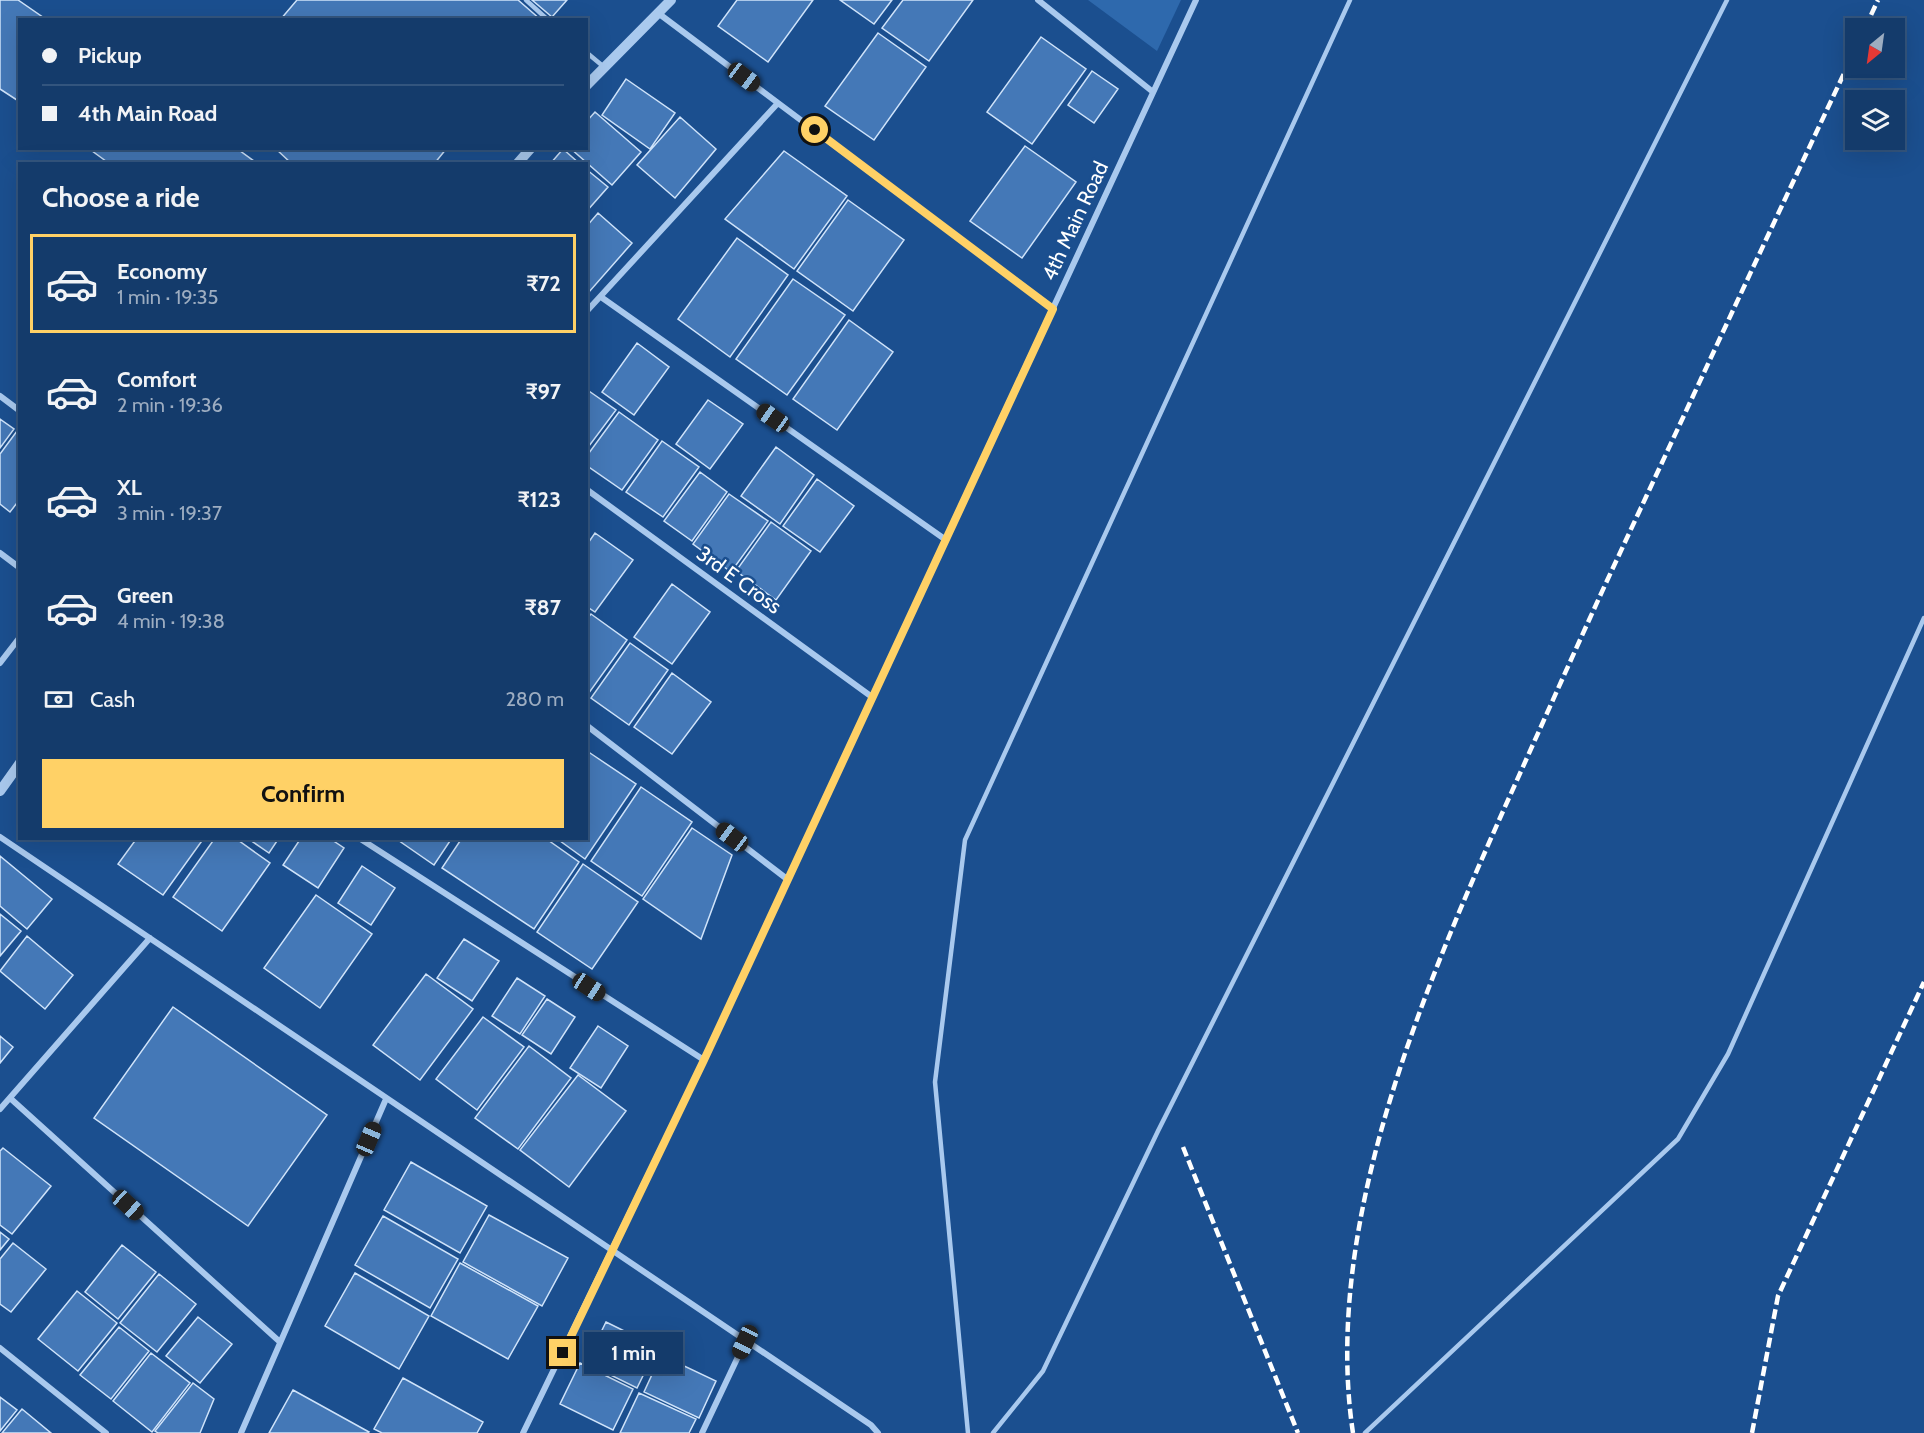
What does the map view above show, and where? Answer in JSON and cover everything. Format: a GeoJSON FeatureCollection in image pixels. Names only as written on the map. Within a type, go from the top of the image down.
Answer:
{"type":"FeatureCollection","features":[{"type":"Feature","properties":{"kind":"street"},"geometry":{"type":"LineString","coordinates":[[588,85],[671,0]]}},
{"type":"Feature","properties":{"kind":"street"},"geometry":{"type":"LineString","coordinates":[[1038,0],[1153,92]]}},
{"type":"Feature","properties":{"kind":"street","name":"4th Main Road"},"geometry":{"type":"LineString","coordinates":[[523,1433],[613,1252],[704,1060],[1196,0]]}},
{"type":"Feature","properties":{"kind":"street"},"geometry":{"type":"LineString","coordinates":[[658,13],[1053,309]]}},
{"type":"Feature","properties":{"kind":"street"},"geometry":{"type":"LineString","coordinates":[[588,310],[778,103]]}},
{"type":"Feature","properties":{"kind":"street"},"geometry":{"type":"LineString","coordinates":[[519,162],[529,150]]}},
{"type":"Feature","properties":{"kind":"street"},"geometry":{"type":"LineString","coordinates":[[601,297],[946,540]]}},
{"type":"Feature","properties":{"kind":"street"},"geometry":{"type":"LineString","coordinates":[[0,396],[18,410]]}},
{"type":"Feature","properties":{"kind":"street","name":"3rd E Cross"},"geometry":{"type":"LineString","coordinates":[[588,490],[872,697]]}},
{"type":"Feature","properties":{"kind":"street"},"geometry":{"type":"LineString","coordinates":[[0,553],[18,566]]}},
{"type":"Feature","properties":{"kind":"street"},"geometry":{"type":"LineString","coordinates":[[0,663],[18,640]]}},
{"type":"Feature","properties":{"kind":"street"},"geometry":{"type":"LineString","coordinates":[[588,727],[787,879]]}},
{"type":"Feature","properties":{"kind":"street"},"geometry":{"type":"LineString","coordinates":[[0,791],[5,776],[18,766]]}},
{"type":"Feature","properties":{"kind":"street"},"geometry":{"type":"LineString","coordinates":[[0,837],[871,1425],[878,1433]]}},
{"type":"Feature","properties":{"kind":"street"},"geometry":{"type":"LineString","coordinates":[[362,840],[704,1060]]}},
{"type":"Feature","properties":{"kind":"street"},"geometry":{"type":"LineString","coordinates":[[0,1109],[150,938]]}},
{"type":"Feature","properties":{"kind":"street"},"geometry":{"type":"LineString","coordinates":[[10,1098],[280,1342]]}},
{"type":"Feature","properties":{"kind":"street"},"geometry":{"type":"LineString","coordinates":[[241,1433],[387,1099]]}},
{"type":"Feature","properties":{"kind":"street"},"geometry":{"type":"LineString","coordinates":[[702,1433],[745,1342]]}},
{"type":"Feature","properties":{"kind":"street"},"geometry":{"type":"LineString","coordinates":[[0,1348],[106,1433]]}},
{"type":"Feature","properties":{"kind":"lane"},"geometry":{"type":"LineString","coordinates":[[526,0],[546,18]]}},
{"type":"Feature","properties":{"kind":"lane"},"geometry":{"type":"LineString","coordinates":[[968,1433],[935,1082],[965,840],[1350,0]]}},
{"type":"Feature","properties":{"kind":"lane"},"geometry":{"type":"LineString","coordinates":[[993,1433],[1043,1371],[1158,1131],[1727,0]]}},
{"type":"Feature","properties":{"kind":"lane"},"geometry":{"type":"LineString","coordinates":[[588,54],[604,67]]}},
{"type":"Feature","properties":{"kind":"lane"},"geometry":{"type":"LineString","coordinates":[[1365,1433],[1678,1139],[1728,1054],[1924,618]]}},
{"type":"Feature","properties":{"kind":"shaded area"},"geometry":{"type":"Polygon","coordinates":[[[1088,0],[1181,0],[1157,51],[1088,0]]]}},
{"type":"Feature","properties":{"kind":"building"},"geometry":{"type":"Polygon","coordinates":[[[0,0],[18,0],[44,18],[18,18],[18,101],[0,89],[0,0]]]}},
{"type":"Feature","properties":{"kind":"building"},"geometry":{"type":"Polygon","coordinates":[[[297,0],[518,0],[539,18],[282,18],[297,0]]]}},
{"type":"Feature","properties":{"kind":"building"},"geometry":{"type":"Polygon","coordinates":[[[532,0],[567,0],[552,17],[532,0]]]}},
{"type":"Feature","properties":{"kind":"building"},"geometry":{"type":"Polygon","coordinates":[[[737,0],[813,0],[768,62],[718,26],[737,0]]]}},
{"type":"Feature","properties":{"kind":"building"},"geometry":{"type":"Polygon","coordinates":[[[840,0],[892,0],[874,24],[840,0]]]}},
{"type":"Feature","properties":{"kind":"building"},"geometry":{"type":"Polygon","coordinates":[[[903,0],[973,0],[929,61],[882,28],[903,0]]]}},
{"type":"Feature","properties":{"kind":"building"},"geometry":{"type":"Polygon","coordinates":[[[878,33],[926,67],[874,140],[825,106],[878,33]]]}},
{"type":"Feature","properties":{"kind":"building"},"geometry":{"type":"Polygon","coordinates":[[[1041,37],[1086,69],[1032,144],[987,112],[1041,37]]]}},
{"type":"Feature","properties":{"kind":"building"},"geometry":{"type":"Polygon","coordinates":[[[1092,71],[1118,89],[1094,123],[1068,105],[1092,71]]]}},
{"type":"Feature","properties":{"kind":"building"},"geometry":{"type":"Polygon","coordinates":[[[626,79],[675,113],[650,149],[602,115],[626,79]]]}},
{"type":"Feature","properties":{"kind":"building"},"geometry":{"type":"Polygon","coordinates":[[[595,112],[641,152],[612,185],[572,150],[588,150],[588,120],[595,112]]]}},
{"type":"Feature","properties":{"kind":"building"},"geometry":{"type":"Polygon","coordinates":[[[680,117],[716,149],[675,198],[637,165],[680,117]]]}},
{"type":"Feature","properties":{"kind":"building"},"geometry":{"type":"Polygon","coordinates":[[[1025,146],[1076,182],[1022,258],[970,221],[1025,146]]]}},
{"type":"Feature","properties":{"kind":"building"},"geometry":{"type":"Polygon","coordinates":[[[91,150],[239,150],[255,162],[107,162],[91,150]]]}},
{"type":"Feature","properties":{"kind":"building"},"geometry":{"type":"Polygon","coordinates":[[[277,150],[445,150],[436,162],[290,162],[277,150]]]}},
{"type":"Feature","properties":{"kind":"building"},"geometry":{"type":"Polygon","coordinates":[[[564,150],[578,162],[552,162],[564,150]]]}},
{"type":"Feature","properties":{"kind":"building"},"geometry":{"type":"Polygon","coordinates":[[[784,151],[847,196],[794,269],[725,219],[784,151]]]}},
{"type":"Feature","properties":{"kind":"building"},"geometry":{"type":"Polygon","coordinates":[[[588,171],[608,187],[588,210],[588,171]]]}},
{"type":"Feature","properties":{"kind":"building"},"geometry":{"type":"Polygon","coordinates":[[[848,200],[904,240],[853,311],[797,271],[848,200]]]}},
{"type":"Feature","properties":{"kind":"building"},"geometry":{"type":"Polygon","coordinates":[[[598,213],[632,243],[589,292],[588,291],[588,225],[598,213]]]}},
{"type":"Feature","properties":{"kind":"building"},"geometry":{"type":"Polygon","coordinates":[[[737,238],[788,275],[730,357],[678,319],[737,238]]]}},
{"type":"Feature","properties":{"kind":"building"},"geometry":{"type":"Polygon","coordinates":[[[793,279],[845,315],[787,395],[736,359],[793,279]]]}},
{"type":"Feature","properties":{"kind":"building"},"geometry":{"type":"Polygon","coordinates":[[[849,320],[893,352],[837,430],[793,399],[849,320]]]}},
{"type":"Feature","properties":{"kind":"building"},"geometry":{"type":"Polygon","coordinates":[[[637,343],[669,367],[634,415],[602,392],[637,343]]]}},
{"type":"Feature","properties":{"kind":"building"},"geometry":{"type":"Polygon","coordinates":[[[588,390],[616,410],[588,447],[588,390]]]}},
{"type":"Feature","properties":{"kind":"building"},"geometry":{"type":"Polygon","coordinates":[[[708,400],[743,424],[710,469],[676,444],[708,400]]]}},
{"type":"Feature","properties":{"kind":"building"},"geometry":{"type":"Polygon","coordinates":[[[619,412],[658,440],[622,490],[588,466],[588,454],[619,412]]]}},
{"type":"Feature","properties":{"kind":"building"},"geometry":{"type":"Polygon","coordinates":[[[0,419],[14,429],[0,448],[0,419]]]}},
{"type":"Feature","properties":{"kind":"building"},"geometry":{"type":"Polygon","coordinates":[[[18,432],[18,502],[10,512],[0,504],[0,454],[18,432]]]}},
{"type":"Feature","properties":{"kind":"building"},"geometry":{"type":"Polygon","coordinates":[[[662,441],[699,467],[663,517],[626,492],[662,441]]]}},
{"type":"Feature","properties":{"kind":"building"},"geometry":{"type":"Polygon","coordinates":[[[776,447],[814,475],[780,524],[741,496],[776,447]]]}},
{"type":"Feature","properties":{"kind":"building"},"geometry":{"type":"Polygon","coordinates":[[[700,472],[727,492],[692,541],[664,521],[700,472]]]}},
{"type":"Feature","properties":{"kind":"building"},"geometry":{"type":"Polygon","coordinates":[[[817,479],[854,506],[820,552],[783,526],[817,479]]]}},
{"type":"Feature","properties":{"kind":"building"},"geometry":{"type":"Polygon","coordinates":[[[729,494],[768,521],[731,572],[693,544],[729,494]]]}},
{"type":"Feature","properties":{"kind":"building"},"geometry":{"type":"Polygon","coordinates":[[[771,522],[811,551],[776,600],[736,571],[771,522]]]}},
{"type":"Feature","properties":{"kind":"building"},"geometry":{"type":"Polygon","coordinates":[[[595,533],[633,560],[595,612],[588,607],[588,543],[595,533]]]}},
{"type":"Feature","properties":{"kind":"building"},"geometry":{"type":"Polygon","coordinates":[[[672,584],[710,612],[672,664],[634,637],[672,584]]]}},
{"type":"Feature","properties":{"kind":"building"},"geometry":{"type":"Polygon","coordinates":[[[591,614],[627,640],[588,694],[588,618],[591,614]]]}},
{"type":"Feature","properties":{"kind":"building"},"geometry":{"type":"Polygon","coordinates":[[[630,643],[668,670],[629,725],[591,698],[630,643]]]}},
{"type":"Feature","properties":{"kind":"building"},"geometry":{"type":"Polygon","coordinates":[[[672,673],[711,702],[672,754],[634,727],[672,673]]]}},
{"type":"Feature","properties":{"kind":"building"},"geometry":{"type":"Polygon","coordinates":[[[590,753],[636,784],[585,859],[559,840],[588,840],[588,756],[590,753]]]}},
{"type":"Feature","properties":{"kind":"building"},"geometry":{"type":"Polygon","coordinates":[[[641,787],[692,822],[642,896],[591,861],[641,787]]]}},
{"type":"Feature","properties":{"kind":"building"},"geometry":{"type":"Polygon","coordinates":[[[692,828],[732,855],[701,939],[643,899],[692,828]]]}},
{"type":"Feature","properties":{"kind":"building"},"geometry":{"type":"Polygon","coordinates":[[[136,840],[203,840],[163,895],[118,864],[136,840]]]}},
{"type":"Feature","properties":{"kind":"building"},"geometry":{"type":"Polygon","coordinates":[[[214,840],[238,840],[270,863],[222,931],[173,897],[214,840]]]}},
{"type":"Feature","properties":{"kind":"building"},"geometry":{"type":"Polygon","coordinates":[[[250,840],[278,840],[269,853],[250,840]]]}},
{"type":"Feature","properties":{"kind":"building"},"geometry":{"type":"Polygon","coordinates":[[[300,840],[332,840],[344,848],[318,888],[283,865],[300,840]]]}},
{"type":"Feature","properties":{"kind":"building"},"geometry":{"type":"Polygon","coordinates":[[[398,840],[451,840],[434,865],[398,840]]]}},
{"type":"Feature","properties":{"kind":"building"},"geometry":{"type":"Polygon","coordinates":[[[461,840],[548,840],[579,862],[534,929],[442,868],[461,840]]]}},
{"type":"Feature","properties":{"kind":"building"},"geometry":{"type":"Polygon","coordinates":[[[0,856],[52,899],[27,929],[0,906],[0,856]]]}},
{"type":"Feature","properties":{"kind":"building"},"geometry":{"type":"Polygon","coordinates":[[[583,864],[638,902],[592,969],[537,932],[583,864]]]}},
{"type":"Feature","properties":{"kind":"building"},"geometry":{"type":"Polygon","coordinates":[[[362,866],[395,888],[371,925],[338,903],[362,866]]]}},
{"type":"Feature","properties":{"kind":"building"},"geometry":{"type":"Polygon","coordinates":[[[316,895],[372,934],[320,1008],[264,968],[316,895]]]}},
{"type":"Feature","properties":{"kind":"building"},"geometry":{"type":"Polygon","coordinates":[[[0,914],[21,931],[0,956],[0,914]]]}},
{"type":"Feature","properties":{"kind":"building"},"geometry":{"type":"Polygon","coordinates":[[[27,936],[73,975],[45,1009],[0,971],[27,936]]]}},
{"type":"Feature","properties":{"kind":"building"},"geometry":{"type":"Polygon","coordinates":[[[464,939],[499,961],[472,1001],[437,978],[464,939]]]}},
{"type":"Feature","properties":{"kind":"building"},"geometry":{"type":"Polygon","coordinates":[[[426,974],[473,1009],[420,1080],[373,1045],[426,974]]]}},
{"type":"Feature","properties":{"kind":"building"},"geometry":{"type":"Polygon","coordinates":[[[517,978],[545,996],[520,1034],[492,1016],[517,978]]]}},
{"type":"Feature","properties":{"kind":"building"},"geometry":{"type":"Polygon","coordinates":[[[547,999],[575,1017],[551,1054],[522,1035],[547,999]]]}},
{"type":"Feature","properties":{"kind":"building"},"geometry":{"type":"Polygon","coordinates":[[[173,1007],[327,1115],[248,1226],[94,1118],[173,1007]]]}},
{"type":"Feature","properties":{"kind":"building"},"geometry":{"type":"Polygon","coordinates":[[[483,1017],[524,1047],[477,1110],[436,1079],[483,1017]]]}},
{"type":"Feature","properties":{"kind":"building"},"geometry":{"type":"Polygon","coordinates":[[[598,1026],[628,1046],[601,1088],[570,1068],[598,1026]]]}},
{"type":"Feature","properties":{"kind":"building"},"geometry":{"type":"Polygon","coordinates":[[[0,1036],[13,1047],[0,1063],[0,1036]]]}},
{"type":"Feature","properties":{"kind":"building"},"geometry":{"type":"Polygon","coordinates":[[[529,1046],[571,1078],[518,1149],[475,1118],[529,1046]]]}},
{"type":"Feature","properties":{"kind":"building"},"geometry":{"type":"Polygon","coordinates":[[[578,1075],[626,1111],[569,1187],[520,1150],[578,1075]]]}},
{"type":"Feature","properties":{"kind":"building"},"geometry":{"type":"Polygon","coordinates":[[[3,1148],[51,1186],[12,1234],[0,1225],[0,1151],[3,1148]]]}},
{"type":"Feature","properties":{"kind":"building"},"geometry":{"type":"Polygon","coordinates":[[[411,1162],[487,1206],[460,1253],[384,1210],[411,1162]]]}},
{"type":"Feature","properties":{"kind":"building"},"geometry":{"type":"Polygon","coordinates":[[[489,1215],[568,1258],[542,1306],[463,1262],[489,1215]]]}},
{"type":"Feature","properties":{"kind":"building"},"geometry":{"type":"Polygon","coordinates":[[[383,1216],[458,1259],[430,1308],[355,1265],[383,1216]]]}},
{"type":"Feature","properties":{"kind":"building"},"geometry":{"type":"Polygon","coordinates":[[[0,1232],[9,1239],[0,1250],[0,1232]]]}},
{"type":"Feature","properties":{"kind":"building"},"geometry":{"type":"Polygon","coordinates":[[[13,1243],[46,1269],[11,1312],[0,1304],[0,1259],[13,1243]]]}},
{"type":"Feature","properties":{"kind":"building"},"geometry":{"type":"Polygon","coordinates":[[[122,1245],[156,1272],[118,1319],[85,1292],[122,1245]]]}},
{"type":"Feature","properties":{"kind":"building"},"geometry":{"type":"Polygon","coordinates":[[[460,1263],[538,1306],[508,1359],[431,1316],[460,1263]]]}},
{"type":"Feature","properties":{"kind":"building"},"geometry":{"type":"Polygon","coordinates":[[[355,1273],[429,1316],[399,1369],[325,1326],[355,1273]]]}},
{"type":"Feature","properties":{"kind":"building"},"geometry":{"type":"Polygon","coordinates":[[[159,1274],[196,1304],[157,1352],[120,1323],[159,1274]]]}},
{"type":"Feature","properties":{"kind":"building"},"geometry":{"type":"Polygon","coordinates":[[[77,1291],[117,1323],[78,1371],[38,1339],[77,1291]]]}},
{"type":"Feature","properties":{"kind":"building"},"geometry":{"type":"Polygon","coordinates":[[[198,1317],[232,1344],[200,1383],[166,1356],[198,1317]]]}},
{"type":"Feature","properties":{"kind":"building"},"geometry":{"type":"Polygon","coordinates":[[[606,1322],[657,1347],[637,1388],[586,1363],[606,1322]]]}},
{"type":"Feature","properties":{"kind":"building"},"geometry":{"type":"Polygon","coordinates":[[[119,1327],[149,1351],[111,1399],[80,1375],[119,1327]]]}},
{"type":"Feature","properties":{"kind":"building"},"geometry":{"type":"Polygon","coordinates":[[[151,1353],[190,1383],[152,1432],[113,1401],[151,1353]]]}},
{"type":"Feature","properties":{"kind":"building"},"geometry":{"type":"Polygon","coordinates":[[[661,1355],[716,1381],[699,1418],[644,1392],[661,1355]]]}},
{"type":"Feature","properties":{"kind":"building"},"geometry":{"type":"Polygon","coordinates":[[[580,1363],[633,1389],[613,1430],[560,1404],[580,1363]]]}},
{"type":"Feature","properties":{"kind":"building"},"geometry":{"type":"Polygon","coordinates":[[[403,1378],[483,1422],[477,1433],[382,1433],[374,1429],[403,1378]]]}},
{"type":"Feature","properties":{"kind":"building"},"geometry":{"type":"Polygon","coordinates":[[[193,1383],[214,1399],[200,1433],[158,1433],[155,1431],[193,1383]]]}},
{"type":"Feature","properties":{"kind":"building"},"geometry":{"type":"Polygon","coordinates":[[[293,1390],[369,1432],[269,1433],[293,1390]]]}},
{"type":"Feature","properties":{"kind":"building"},"geometry":{"type":"Polygon","coordinates":[[[639,1393],[696,1419],[689,1433],[620,1433],[639,1393]]]}},
{"type":"Feature","properties":{"kind":"building"},"geometry":{"type":"Polygon","coordinates":[[[0,1397],[17,1410],[0,1431],[0,1397]]]}},
{"type":"Feature","properties":{"kind":"building"},"geometry":{"type":"Polygon","coordinates":[[[22,1409],[51,1433],[2,1433],[22,1409]]]}},
{"type":"Feature","properties":{"kind":"railway"},"geometry":{"type":"LineString","coordinates":[[1870,18],[1878,0]]}},
{"type":"Feature","properties":{"kind":"railway"},"geometry":{"type":"LineString","coordinates":[[1353,1433],[1347,1355],[1352,1275],[1366,1194],[1386,1113],[1412,1033],[1441,955],[1571,660],[1845,72]]}},
{"type":"Feature","properties":{"kind":"railway"},"geometry":{"type":"LineString","coordinates":[[1752,1433],[1778,1296],[1924,982]]}},
{"type":"Feature","properties":{"kind":"railway"},"geometry":{"type":"LineString","coordinates":[[1183,1147],[1298,1433]]}},
{"type":"Feature","properties":{"kind":"route"},"geometry":{"type":"LineString","coordinates":[[563,1353],[704,1060],[1053,309],[815,130]]}}]}
